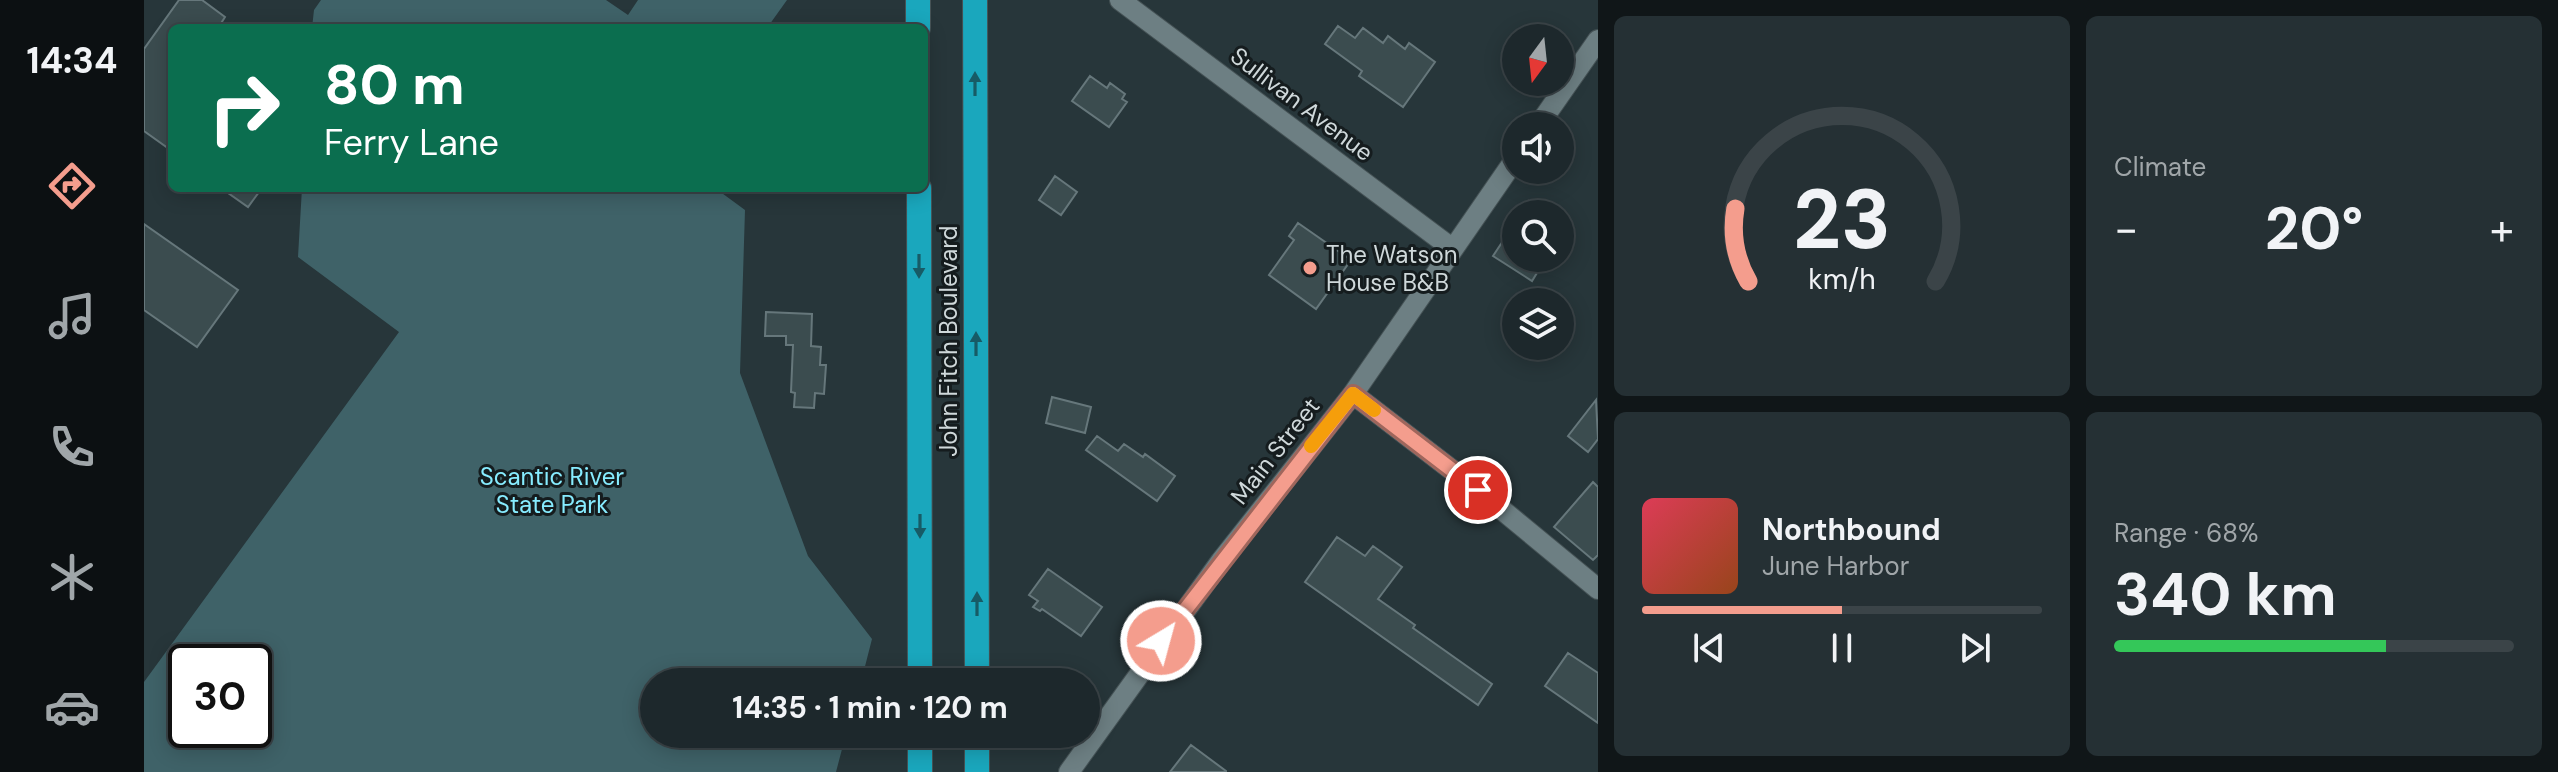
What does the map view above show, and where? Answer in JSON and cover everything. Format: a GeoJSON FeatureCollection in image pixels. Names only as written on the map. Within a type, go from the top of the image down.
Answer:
{"type":"FeatureCollection","features":[{"type":"Feature","properties":{"kind":"highway"},"geometry":{"type":"LineString","coordinates":[[918,0],[918,24]]}},
{"type":"Feature","properties":{"kind":"highway","name":"John Fitch Boulevard"},"geometry":{"type":"LineString","coordinates":[[975,0],[977,668]]}},
{"type":"Feature","properties":{"kind":"highway","name":"John Fitch Boulevard"},"geometry":{"type":"LineString","coordinates":[[919,192],[920,668]]}},
{"type":"Feature","properties":{"kind":"highway"},"geometry":{"type":"LineString","coordinates":[[920,748],[920,772]]}},
{"type":"Feature","properties":{"kind":"highway"},"geometry":{"type":"LineString","coordinates":[[977,748],[977,772]]}},
{"type":"Feature","properties":{"kind":"street","name":"Sullivan Avenue"},"geometry":{"type":"LineString","coordinates":[[1120,0],[1453,249]]}},
{"type":"Feature","properties":{"kind":"street"},"geometry":{"type":"LineString","coordinates":[[1548,112],[1598,40]]}},
{"type":"Feature","properties":{"kind":"street","name":"Main Street"},"geometry":{"type":"LineString","coordinates":[[1069,772],[1204,584],[1353,394],[1502,178]]}},
{"type":"Feature","properties":{"kind":"street"},"geometry":{"type":"LineString","coordinates":[[1353,394],[1478,490],[1598,589]]}},
{"type":"Feature","properties":{"kind":"green space"},"geometry":{"type":"Polygon","coordinates":[[[321,0],[606,0],[628,15],[638,0],[787,0],[770,24],[312,24],[314,10],[321,0]]]}},
{"type":"Feature","properties":{"kind":"green space","name":"Scantic River State Park"},"geometry":{"type":"Polygon","coordinates":[[[302,192],[720,192],[745,210],[740,373],[808,556],[872,639],[865,668],[640,668],[640,748],[842,748],[836,772],[144,772],[144,682],[168,649],[168,748],[272,748],[272,644],[172,644],[399,332],[298,257],[302,192]]]}},
{"type":"Feature","properties":{"kind":"building"},"geometry":{"type":"Polygon","coordinates":[[[179,0],[202,0],[225,17],[221,24],[168,24],[168,148],[144,131],[144,49],[179,0]]]}},
{"type":"Feature","properties":{"kind":"building"},"geometry":{"type":"Polygon","coordinates":[[[1338,26],[1355,38],[1363,28],[1383,43],[1388,36],[1405,49],[1409,43],[1435,62],[1403,107],[1359,76],[1362,71],[1325,44],[1338,26]]]}},
{"type":"Feature","properties":{"kind":"building"},"geometry":{"type":"Polygon","coordinates":[[[1090,76],[1107,88],[1110,83],[1125,94],[1122,99],[1127,102],[1109,127],[1072,101],[1090,76]]]}},
{"type":"Feature","properties":{"kind":"building"},"geometry":{"type":"Polygon","coordinates":[[[1055,176],[1077,192],[1061,215],[1039,200],[1055,176]]]}},
{"type":"Feature","properties":{"kind":"building"},"geometry":{"type":"Polygon","coordinates":[[[227,192],[259,192],[248,207],[227,192]]]}},
{"type":"Feature","properties":{"kind":"building","name":"The Watson House B&B"},"geometry":{"type":"Polygon","coordinates":[[[1298,223],[1351,260],[1316,309],[1269,275],[1294,240],[1289,236],[1298,223]]]}},
{"type":"Feature","properties":{"kind":"building"},"geometry":{"type":"Polygon","coordinates":[[[144,224],[238,290],[197,347],[144,310],[144,224]]]}},
{"type":"Feature","properties":{"kind":"building"},"geometry":{"type":"Polygon","coordinates":[[[1502,242],[1502,262],[1493,256],[1502,242]]]}},
{"type":"Feature","properties":{"kind":"building"},"geometry":{"type":"Polygon","coordinates":[[[1518,272],[1538,272],[1532,281],[1518,272]]]}},
{"type":"Feature","properties":{"kind":"building"},"geometry":{"type":"Polygon","coordinates":[[[766,312],[812,314],[811,346],[821,347],[820,365],[826,365],[824,394],[815,393],[814,408],[794,407],[795,393],[791,392],[793,345],[786,345],[786,336],[765,336],[766,312]]]}},
{"type":"Feature","properties":{"kind":"building"},"geometry":{"type":"Polygon","coordinates":[[[1052,397],[1091,407],[1085,433],[1046,423],[1052,397]]]}},
{"type":"Feature","properties":{"kind":"building"},"geometry":{"type":"Polygon","coordinates":[[[1596,400],[1598,439],[1588,452],[1568,436],[1596,400]]]}},
{"type":"Feature","properties":{"kind":"building"},"geometry":{"type":"Polygon","coordinates":[[[1097,436],[1118,451],[1124,444],[1143,457],[1145,454],[1175,476],[1157,501],[1086,450],[1097,436]]]}},
{"type":"Feature","properties":{"kind":"building"},"geometry":{"type":"Polygon","coordinates":[[[1593,482],[1598,487],[1598,555],[1593,560],[1554,527],[1593,482]]]}},
{"type":"Feature","properties":{"kind":"building"},"geometry":{"type":"Polygon","coordinates":[[[1337,537],[1365,556],[1373,546],[1402,567],[1378,599],[1492,684],[1478,705],[1305,582],[1337,537]]]}},
{"type":"Feature","properties":{"kind":"building"},"geometry":{"type":"Polygon","coordinates":[[[1048,569],[1102,607],[1081,636],[1042,609],[1033,607],[1038,601],[1029,595],[1048,569]]]}},
{"type":"Feature","properties":{"kind":"building"},"geometry":{"type":"Polygon","coordinates":[[[1568,653],[1598,673],[1598,723],[1545,686],[1568,653]]]}},
{"type":"Feature","properties":{"kind":"building"},"geometry":{"type":"Polygon","coordinates":[[[1191,745],[1226,771],[1226,772],[1170,772],[1191,745]]]}},
{"type":"Feature","properties":{"kind":"slow traffic"},"geometry":{"type":"LineString","coordinates":[[1311,446],[1353,394],[1374,410]]}},
{"type":"Feature","properties":{"kind":"place","name":"The Watson House B&B"},"geometry":{"type":"Point","coordinates":[1310,268]}},
{"type":"Feature","properties":{"kind":"route"},"geometry":{"type":"LineString","coordinates":[[1161,641],[1353,394],[1478,490]]}}]}
